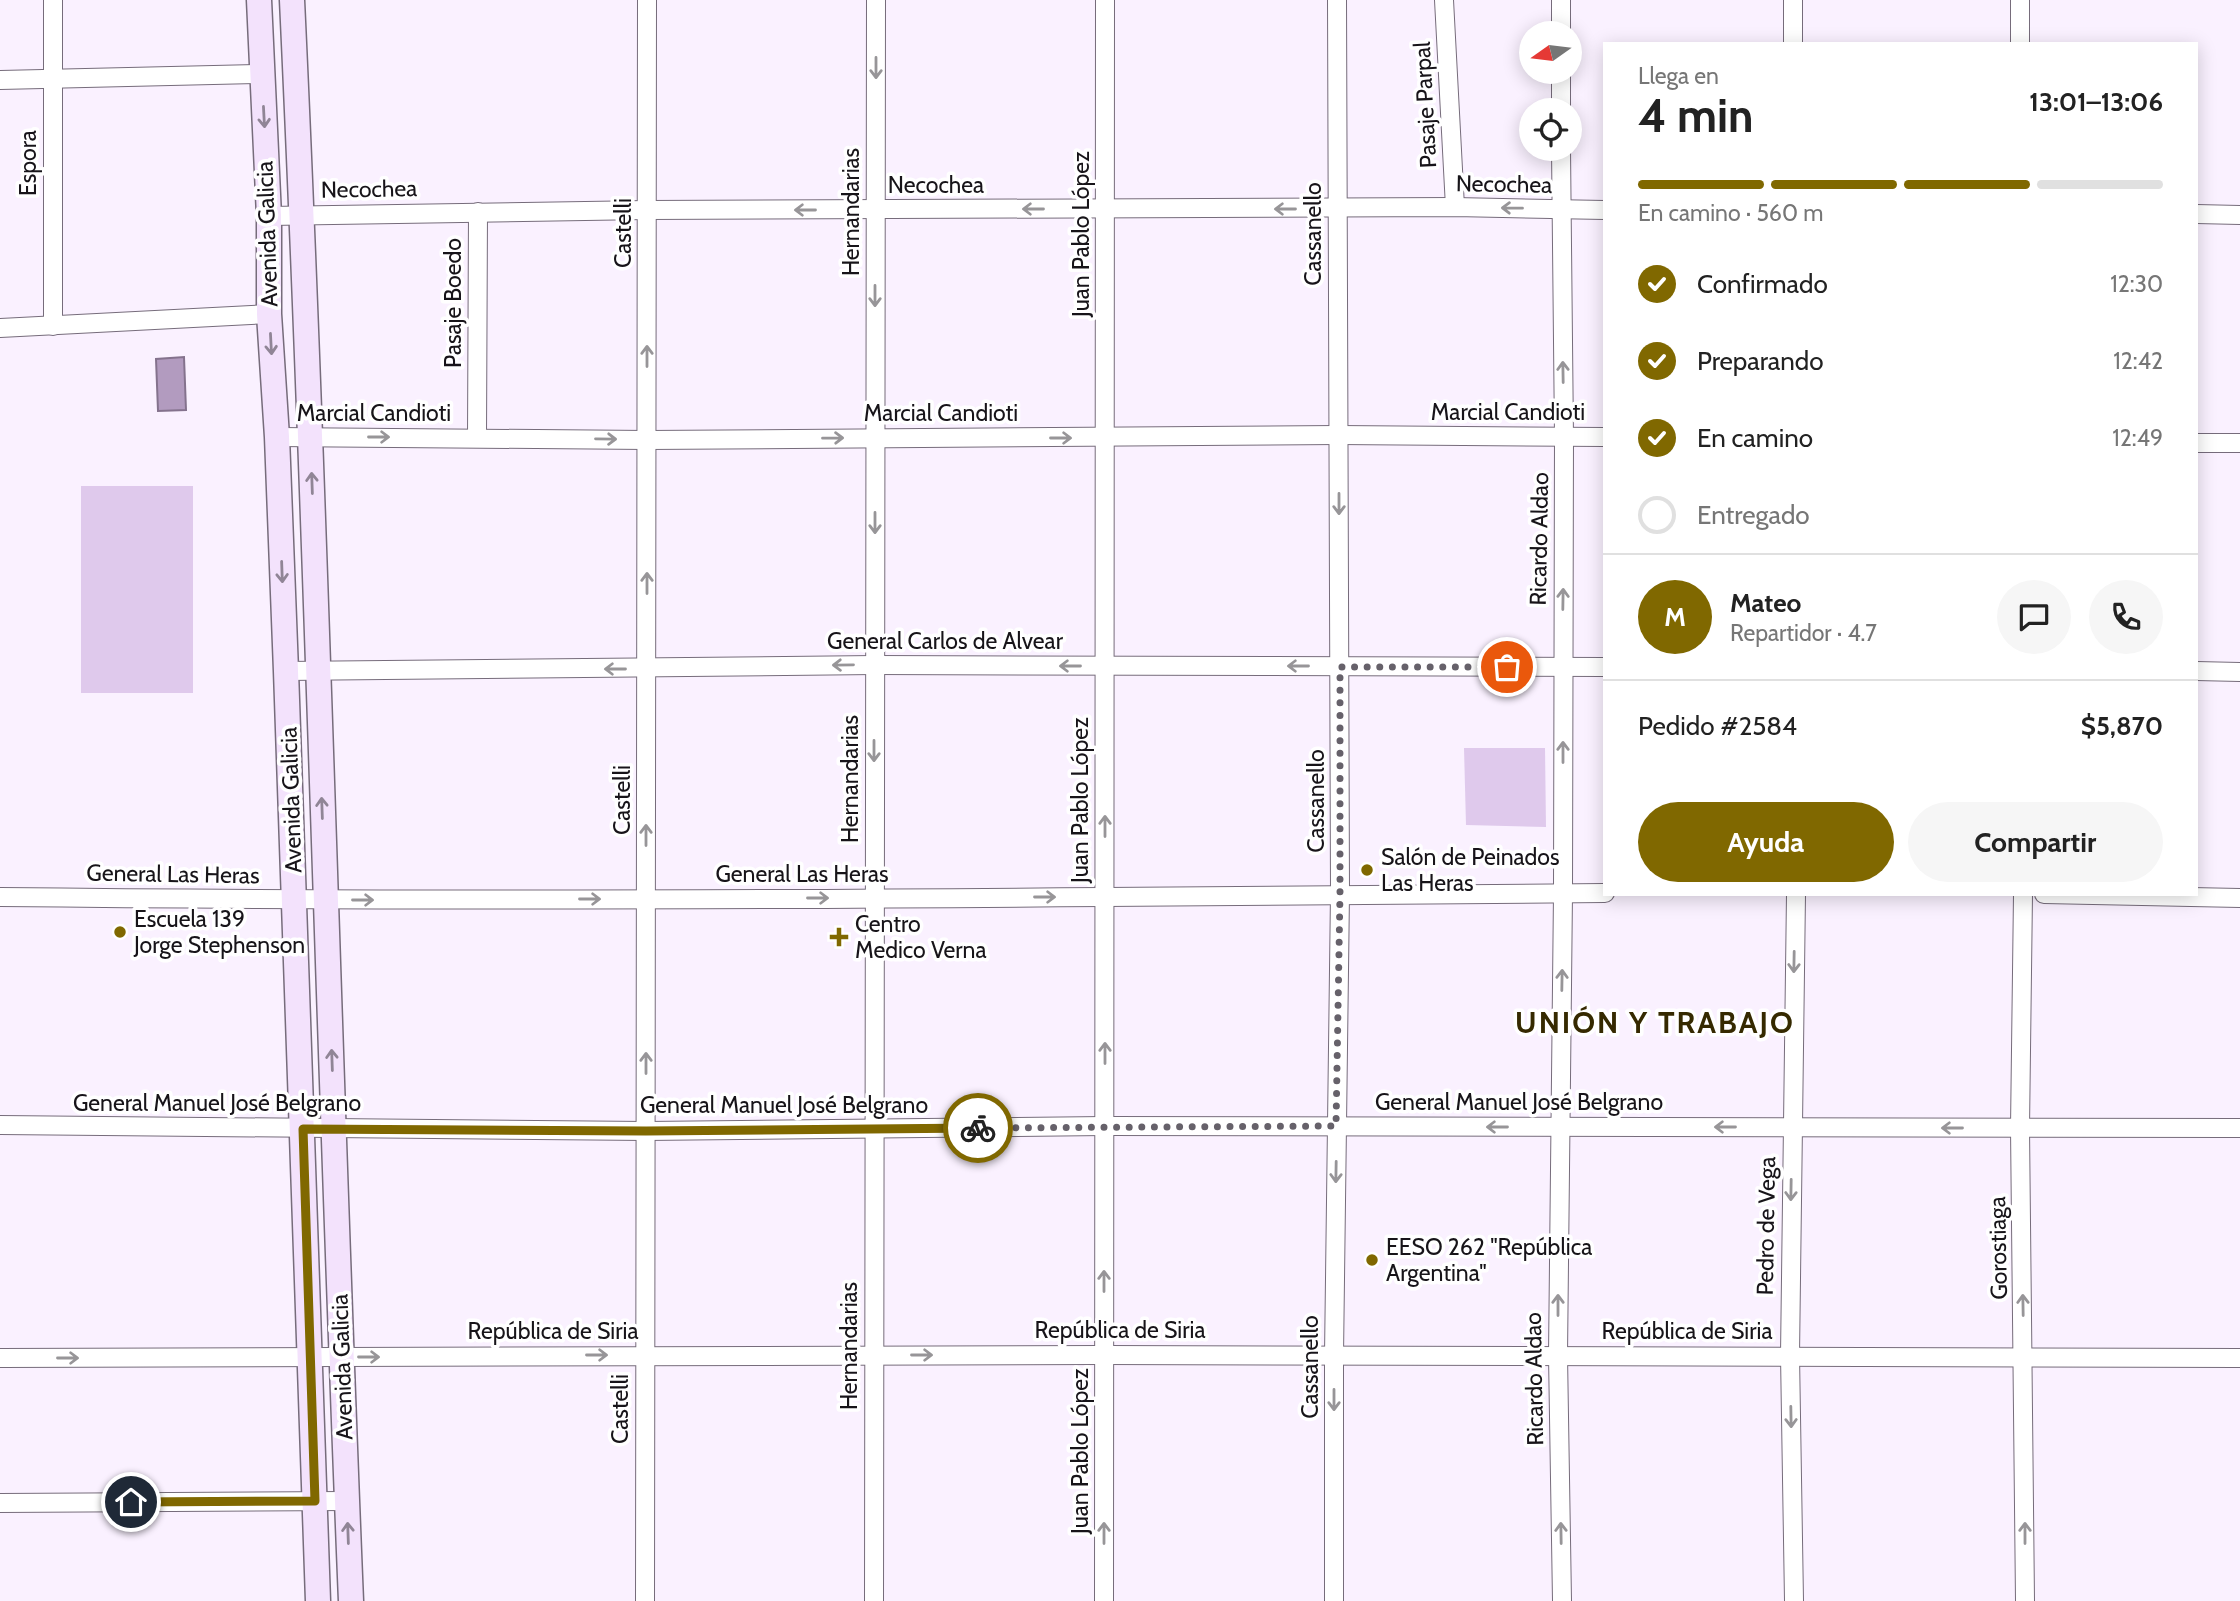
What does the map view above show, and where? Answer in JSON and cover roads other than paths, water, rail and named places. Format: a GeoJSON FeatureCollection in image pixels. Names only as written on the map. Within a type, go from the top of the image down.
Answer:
{"type":"FeatureCollection","features":[{"type":"Feature","properties":{"kind":"main road","name":"Avenida Galicia"},"geometry":{"type":"LineString","coordinates":[[259,0],[295,900],[318,1601]]}},
{"type":"Feature","properties":{"kind":"main road","name":"Avenida Galicia"},"geometry":{"type":"LineString","coordinates":[[292,0],[351,1601]]}},
{"type":"Feature","properties":{"kind":"street","name":"Espora"},"geometry":{"type":"LineString","coordinates":[[53,0],[53,326]]}},
{"type":"Feature","properties":{"kind":"street","name":"Castelli"},"geometry":{"type":"LineString","coordinates":[[645,1601],[647,0]]}},
{"type":"Feature","properties":{"kind":"street","name":"Hernandarias"},"geometry":{"type":"LineString","coordinates":[[874,1601],[876,0]]}},
{"type":"Feature","properties":{"kind":"street","name":"Juan Pablo López"},"geometry":{"type":"LineString","coordinates":[[1104,1601],[1105,0]]}},
{"type":"Feature","properties":{"kind":"street","name":"Cassanello"},"geometry":{"type":"LineString","coordinates":[[1334,1601],[1340,893],[1337,0]]}},
{"type":"Feature","properties":{"kind":"street","name":"Pasaje Parpal"},"geometry":{"type":"LineString","coordinates":[[1444,0],[1455,207]]}},
{"type":"Feature","properties":{"kind":"street"},"geometry":{"type":"LineString","coordinates":[[1561,0],[1561,21]]}},
{"type":"Feature","properties":{"kind":"street"},"geometry":{"type":"LineString","coordinates":[[1793,0],[1793,42]]}},
{"type":"Feature","properties":{"kind":"street"},"geometry":{"type":"LineString","coordinates":[[2020,0],[2020,42]]}},
{"type":"Feature","properties":{"kind":"street"},"geometry":{"type":"LineString","coordinates":[[0,80],[261,74]]}},
{"type":"Feature","properties":{"kind":"street","name":"Ricardo Aldao"},"geometry":{"type":"LineString","coordinates":[[1561,161],[1564,437],[1563,893],[1558,1354],[1562,1601]]}},
{"type":"Feature","properties":{"kind":"street","name":"Necochea"},"geometry":{"type":"LineString","coordinates":[[269,216],[648,210],[1455,207],[1603,210]]}},
{"type":"Feature","properties":{"kind":"street","name":"Pasaje Boedo"},"geometry":{"type":"LineString","coordinates":[[477,438],[478,212]]}},
{"type":"Feature","properties":{"kind":"street"},"geometry":{"type":"LineString","coordinates":[[2198,214],[2240,215]]}},
{"type":"Feature","properties":{"kind":"street"},"geometry":{"type":"LineString","coordinates":[[0,328],[270,314]]}},
{"type":"Feature","properties":{"kind":"street","name":"Marcial Candioti"},"geometry":{"type":"LineString","coordinates":[[277,437],[647,440],[1338,435],[1603,437]]}},
{"type":"Feature","properties":{"kind":"street"},"geometry":{"type":"LineString","coordinates":[[2198,443],[2240,443]]}},
{"type":"Feature","properties":{"kind":"street","name":"General Carlos de Alvear"},"geometry":{"type":"LineString","coordinates":[[286,671],[875,665],[1603,667]]}},
{"type":"Feature","properties":{"kind":"street"},"geometry":{"type":"LineString","coordinates":[[2198,671],[2240,672]]}},
{"type":"Feature","properties":{"kind":"street","name":"General Las Heras"},"geometry":{"type":"LineString","coordinates":[[0,897],[325,900],[1603,893]]}},
{"type":"Feature","properties":{"kind":"street","name":"Pedro de Vega"},"geometry":{"type":"LineString","coordinates":[[1794,1601],[1790,1355],[1796,896]]}},
{"type":"Feature","properties":{"kind":"street","name":"Gorostiaga"},"geometry":{"type":"LineString","coordinates":[[2023,896],[2020,1128],[2025,1601]]}},
{"type":"Feature","properties":{"kind":"street"},"geometry":{"type":"LineString","coordinates":[[2142,896],[2240,898]]}},
{"type":"Feature","properties":{"kind":"street","name":"General Manuel José Belgrano"},"geometry":{"type":"LineString","coordinates":[[0,1125],[646,1131],[1105,1126],[2240,1128]]}},
{"type":"Feature","properties":{"kind":"street","name":"República de Siria"},"geometry":{"type":"LineString","coordinates":[[0,1358],[1558,1354],[2240,1358]]}},
{"type":"Feature","properties":{"kind":"street"},"geometry":{"type":"LineString","coordinates":[[0,1503],[347,1501]]}},
{"type":"Feature","properties":{"kind":"place","name":"Salón de Peinados Las Heras"},"geometry":{"type":"Point","coordinates":[1367,870]}},
{"type":"Feature","properties":{"kind":"place","name":"Escuela 139 Jorge Stephenson"},"geometry":{"type":"Point","coordinates":[120,932]}},
{"type":"Feature","properties":{"kind":"place","name":"Centro Medico Verna"},"geometry":{"type":"Point","coordinates":[839,937]}},
{"type":"Feature","properties":{"kind":"place","name":"EESO 262 \"República Argentina\""},"geometry":{"type":"Point","coordinates":[1372,1260]}},
{"type":"Feature","properties":{"kind":"district","name":"UNIÓN Y TRABAJO"},"geometry":{"type":"Point","coordinates":[1655,1022]}}]}
